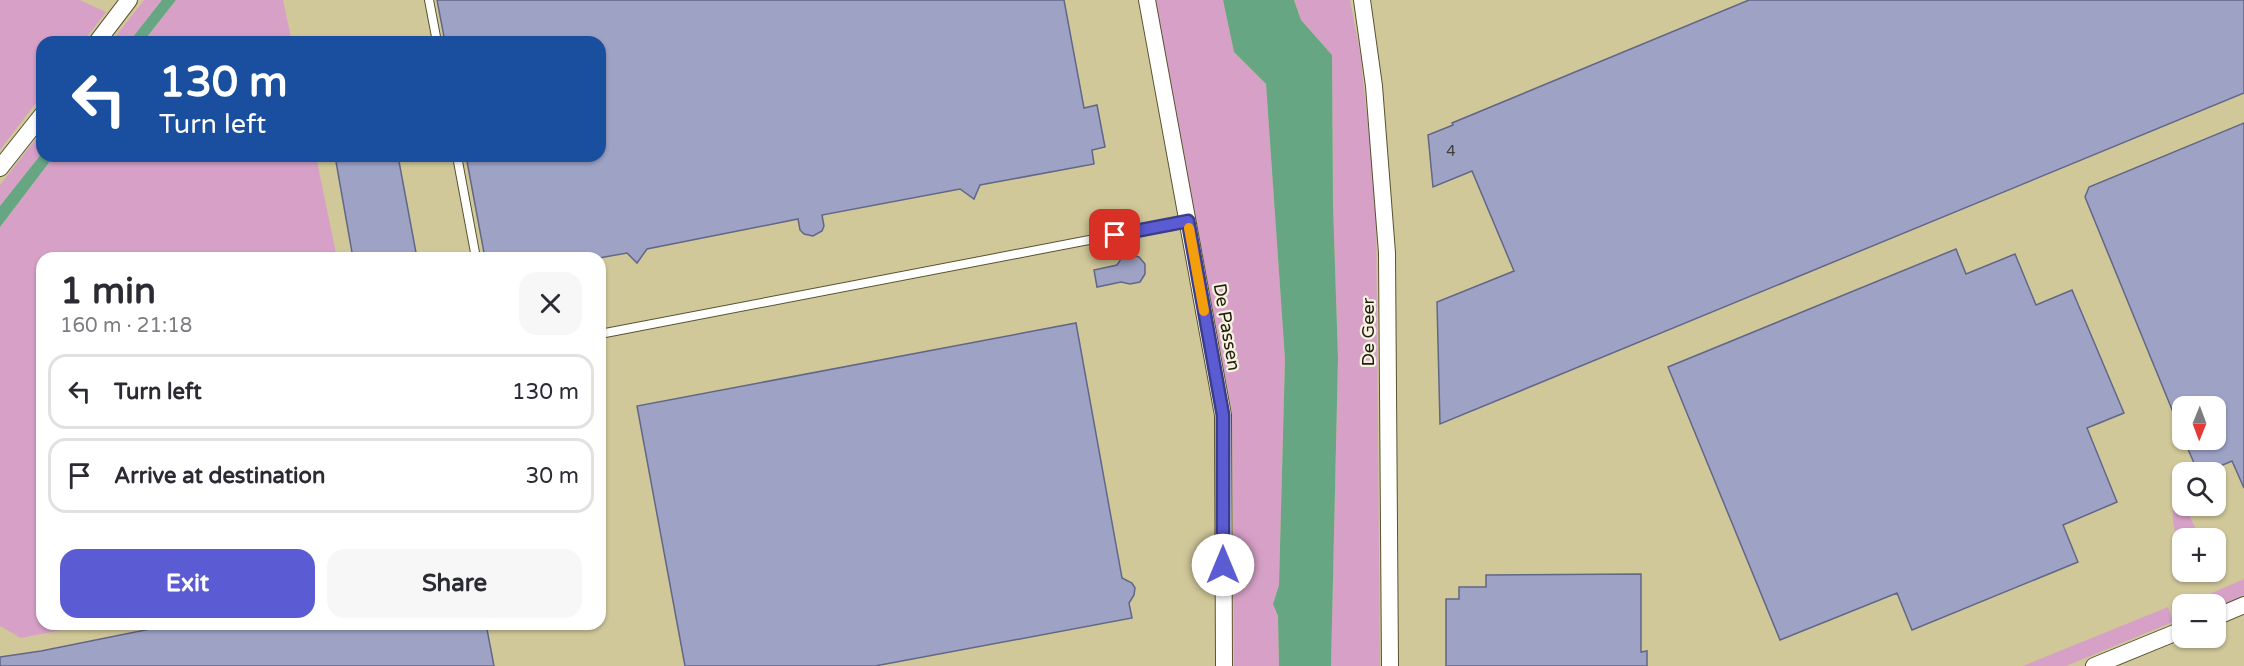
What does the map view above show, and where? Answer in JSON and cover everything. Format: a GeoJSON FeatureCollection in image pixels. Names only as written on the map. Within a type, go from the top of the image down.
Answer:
{"type":"FeatureCollection","features":[{"type":"Feature","properties":{"kind":"street"},"geometry":{"type":"LineString","coordinates":[[102,36],[129,0]]}},
{"type":"Feature","properties":{"kind":"street","name":"De Passen"},"geometry":{"type":"LineString","coordinates":[[1146,0],[1223,415],[1224,666]]}},
{"type":"Feature","properties":{"kind":"street","name":"De Geer"},"geometry":{"type":"LineString","coordinates":[[1363,0],[1374,86],[1387,253],[1390,666]]}},
{"type":"Feature","properties":{"kind":"street"},"geometry":{"type":"LineString","coordinates":[[0,168],[36,123]]}},
{"type":"Feature","properties":{"kind":"street"},"geometry":{"type":"LineString","coordinates":[[2226,613],[2244,605]]}},
{"type":"Feature","properties":{"kind":"street"},"geometry":{"type":"LineString","coordinates":[[2094,666],[2172,634]]}},
{"type":"Feature","properties":{"kind":"lane"},"geometry":{"type":"LineString","coordinates":[[429,0],[436,36]]}},
{"type":"Feature","properties":{"kind":"lane"},"geometry":{"type":"LineString","coordinates":[[458,162],[475,252]]}},
{"type":"Feature","properties":{"kind":"lane"},"geometry":{"type":"LineString","coordinates":[[606,333],[1188,221]]}},
{"type":"Feature","properties":{"kind":"shaded area"},"geometry":{"type":"Polygon","coordinates":[[[0,0],[2244,0],[2244,666],[0,666],[0,0]]]}},
{"type":"Feature","properties":{"kind":"shaded area"},"geometry":{"type":"Polygon","coordinates":[[[0,0],[80,0],[106,12],[88,36],[36,36],[36,103],[0,150],[0,0]]]}},
{"type":"Feature","properties":{"kind":"shaded area"},"geometry":{"type":"Polygon","coordinates":[[[144,0],[162,0],[134,36],[116,36],[144,0]]]}},
{"type":"Feature","properties":{"kind":"shaded area"},"geometry":{"type":"Polygon","coordinates":[[[162,0],[176,0],[148,36],[134,36],[162,0]]]}},
{"type":"Feature","properties":{"kind":"shaded area"},"geometry":{"type":"Polygon","coordinates":[[[176,0],[283,0],[291,36],[148,36],[176,0]]]}},
{"type":"Feature","properties":{"kind":"shaded area"},"geometry":{"type":"Polygon","coordinates":[[[1155,0],[1223,0],[1234,52],[1266,84],[1285,359],[1279,585],[1273,604],[1278,616],[1279,666],[1234,666],[1232,413],[1155,0]]]}},
{"type":"Feature","properties":{"kind":"shaded area"},"geometry":{"type":"Polygon","coordinates":[[[1223,0],[1294,0],[1301,20],[1332,55],[1333,206],[1338,358],[1331,666],[1279,666],[1278,616],[1273,604],[1279,585],[1285,359],[1266,84],[1234,52],[1223,0]]]}},
{"type":"Feature","properties":{"kind":"shaded area"},"geometry":{"type":"Polygon","coordinates":[[[1294,0],[1350,0],[1360,52],[1376,197],[1380,666],[1331,666],[1338,358],[1333,206],[1332,55],[1301,20],[1294,0]]]}},
{"type":"Feature","properties":{"kind":"shaded area"},"geometry":{"type":"Polygon","coordinates":[[[36,139],[36,161],[0,206],[0,185],[36,139]]]}},
{"type":"Feature","properties":{"kind":"shaded area"},"geometry":{"type":"Polygon","coordinates":[[[36,161],[49,162],[0,227],[0,206],[36,161]]]}},
{"type":"Feature","properties":{"kind":"shaded area"},"geometry":{"type":"Polygon","coordinates":[[[49,162],[317,162],[336,252],[36,252],[36,630],[62,630],[21,638],[0,626],[0,227],[49,162]]]}},
{"type":"Feature","properties":{"kind":"shaded area"},"geometry":{"type":"Polygon","coordinates":[[[2173,516],[2190,516],[2195,528],[2174,528],[2173,516]]]}},
{"type":"Feature","properties":{"kind":"shaded area"},"geometry":{"type":"Polygon","coordinates":[[[2244,579],[2244,596],[2226,604],[2226,594],[2210,594],[2244,579]]]}},
{"type":"Feature","properties":{"kind":"shaded area"},"geometry":{"type":"Polygon","coordinates":[[[2168,607],[2172,622],[2066,666],[2023,666],[2168,607]]]}},
{"type":"Feature","properties":{"kind":"building"},"geometry":{"type":"Polygon","coordinates":[[[437,0],[1064,0],[1084,108],[1097,105],[1105,147],[1092,150],[1094,164],[980,185],[974,199],[960,189],[822,215],[824,226],[822,231],[813,236],[804,234],[800,230],[798,219],[647,249],[637,263],[627,253],[606,257],[606,252],[484,252],[467,162],[606,162],[606,36],[444,36],[437,0]]]}},
{"type":"Feature","properties":{"kind":"building"},"geometry":{"type":"Polygon","coordinates":[[[1749,0],[2244,0],[2244,93],[1440,424],[1437,302],[1514,271],[1472,171],[1433,187],[1428,135],[1749,0]]]}},
{"type":"Feature","properties":{"kind":"building"},"geometry":{"type":"Polygon","coordinates":[[[2244,123],[2244,488],[2232,461],[2226,464],[2194,462],[2188,450],[2226,450],[2226,396],[2172,396],[2172,410],[2085,197],[2089,187],[2244,123]]]}},
{"type":"Feature","properties":{"kind":"building"},"geometry":{"type":"Polygon","coordinates":[[[336,162],[399,162],[416,252],[352,252],[336,162]]]}},
{"type":"Feature","properties":{"kind":"building"},"geometry":{"type":"Polygon","coordinates":[[[1956,249],[1966,274],[2015,254],[2036,305],[2072,290],[2124,413],[2087,428],[2117,502],[2063,525],[2078,562],[1912,630],[1897,593],[1780,640],[1668,367],[1956,249]]]}},
{"type":"Feature","properties":{"kind":"building"},"geometry":{"type":"Polygon","coordinates":[[[1129,255],[1139,257],[1145,264],[1145,274],[1140,282],[1130,284],[1121,282],[1097,287],[1094,270],[1117,265],[1121,259],[1129,255]]]}},
{"type":"Feature","properties":{"kind":"building"},"geometry":{"type":"Polygon","coordinates":[[[1076,323],[1122,578],[1132,583],[1135,588],[1129,603],[1132,618],[875,666],[685,666],[637,406],[1076,323]]]}},
{"type":"Feature","properties":{"kind":"building"},"geometry":{"type":"Polygon","coordinates":[[[1641,574],[1641,652],[1647,651],[1647,666],[1446,666],[1446,599],[1459,599],[1459,587],[1486,587],[1486,575],[1641,574]]]}},
{"type":"Feature","properties":{"kind":"building"},"geometry":{"type":"Polygon","coordinates":[[[145,630],[487,630],[494,666],[0,666],[0,657],[145,630]]]}},
{"type":"Feature","properties":{"kind":"slow traffic"},"geometry":{"type":"LineString","coordinates":[[1189,228],[1204,311]]}},
{"type":"Feature","properties":{"kind":"route"},"geometry":{"type":"LineString","coordinates":[[1115,235],[1188,221],[1223,415],[1223,565]]}}]}
